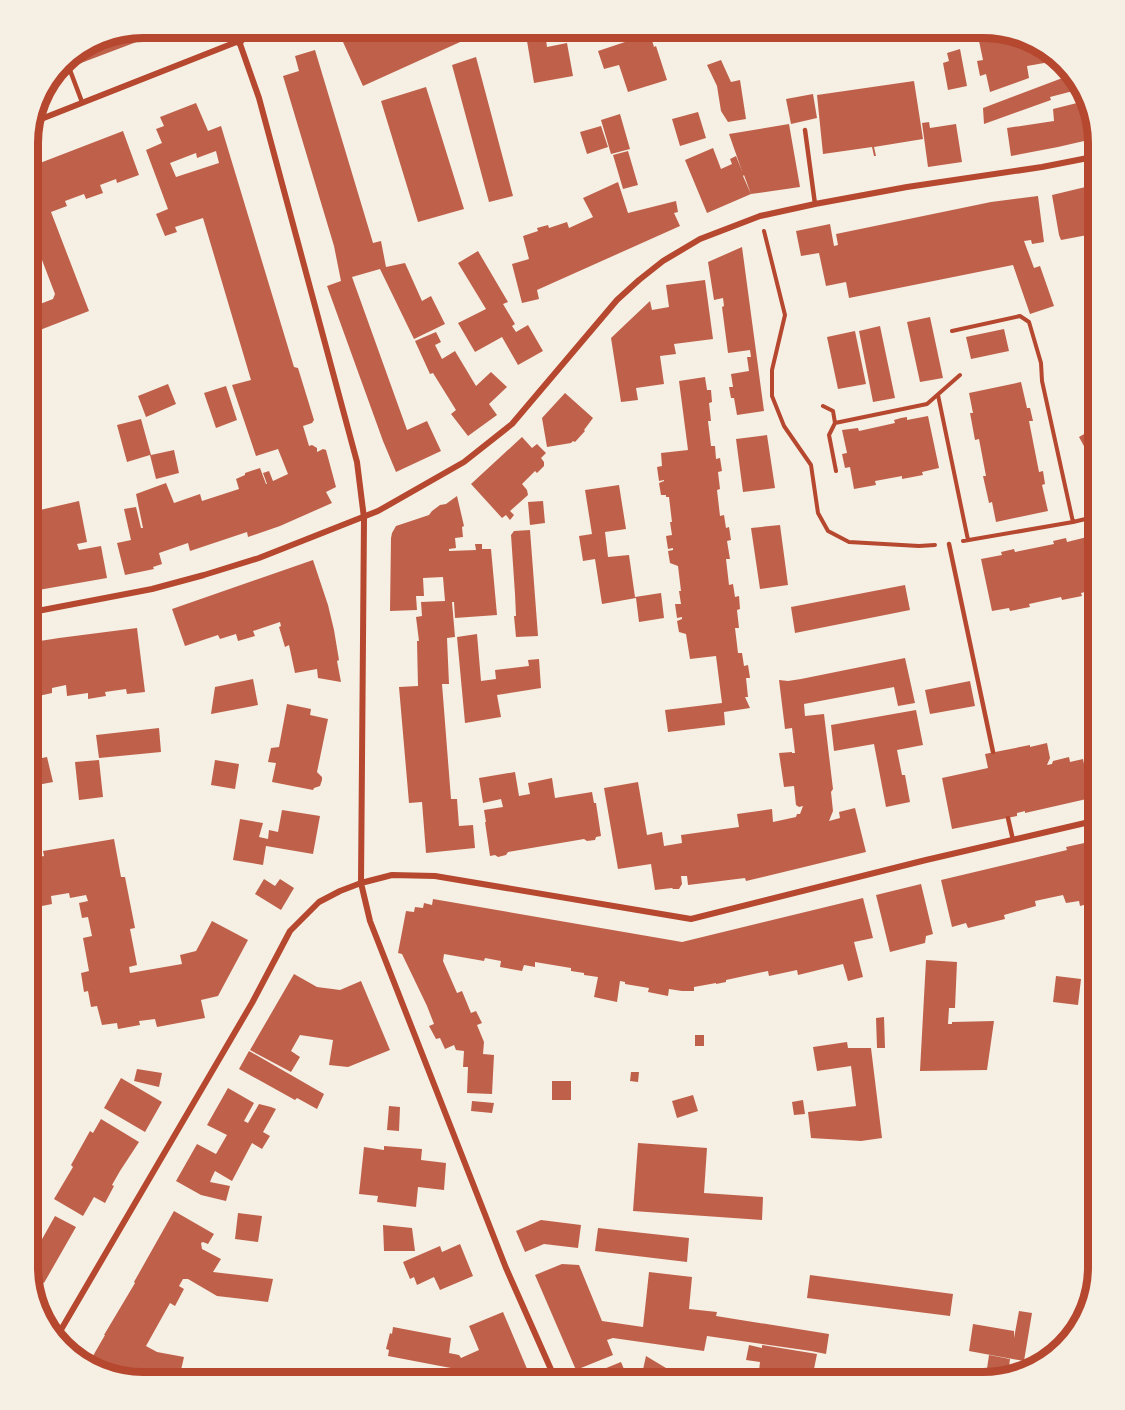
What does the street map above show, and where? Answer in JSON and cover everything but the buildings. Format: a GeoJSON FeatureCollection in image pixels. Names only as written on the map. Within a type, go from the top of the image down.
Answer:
{"type":"FeatureCollection","features":[{"type":"Feature","properties":{"kind":"street"},"geometry":{"type":"LineString","coordinates":[[40,119],[245,38]]}},
{"type":"Feature","properties":{"kind":"street"},"geometry":{"type":"LineString","coordinates":[[239,40],[260,98],[357,462],[364,518],[362,883],[370,921],[506,1268],[552,1372]]}},
{"type":"Feature","properties":{"kind":"street"},"geometry":{"type":"LineString","coordinates":[[38,611],[152,589],[204,575],[259,558],[378,511],[464,462],[512,424],[605,313],[639,280],[663,261],[700,239],[760,216],[814,204],[1088,158]]}},
{"type":"Feature","properties":{"kind":"street"},"geometry":{"type":"LineString","coordinates":[[60,1332],[252,1003],[290,931],[319,902],[340,891],[392,875],[435,876],[691,919],[1088,822]]}},
{"type":"Feature","properties":{"kind":"lane"},"geometry":{"type":"LineString","coordinates":[[69,68],[82,102]]}},
{"type":"Feature","properties":{"kind":"lane"},"geometry":{"type":"LineString","coordinates":[[805,130],[814,204]]}},
{"type":"Feature","properties":{"kind":"lane"},"geometry":{"type":"LineString","coordinates":[[949,544],[993,752]]}},
{"type":"Feature","properties":{"kind":"lane"},"geometry":{"type":"LineString","coordinates":[[1008,818],[1013,840]]}},
{"type":"Feature","properties":{"kind":"path"},"geometry":{"type":"LineString","coordinates":[[760,216],[785,315],[772,370],[772,396],[784,426],[811,465],[818,513],[828,531],[849,542],[919,546],[949,544],[1088,518]]}},
{"type":"Feature","properties":{"kind":"path"},"geometry":{"type":"LineString","coordinates":[[952,331],[1020,316],[1029,322],[1041,363],[1042,381],[1072,522]]}},
{"type":"Feature","properties":{"kind":"path"},"geometry":{"type":"LineString","coordinates":[[835,423],[927,404],[960,375]]}},
{"type":"Feature","properties":{"kind":"path"},"geometry":{"type":"LineString","coordinates":[[938,395],[968,540]]}},
{"type":"Feature","properties":{"kind":"path"},"geometry":{"type":"LineString","coordinates":[[823,406],[833,411],[835,423],[829,435],[836,471]]}}]}
